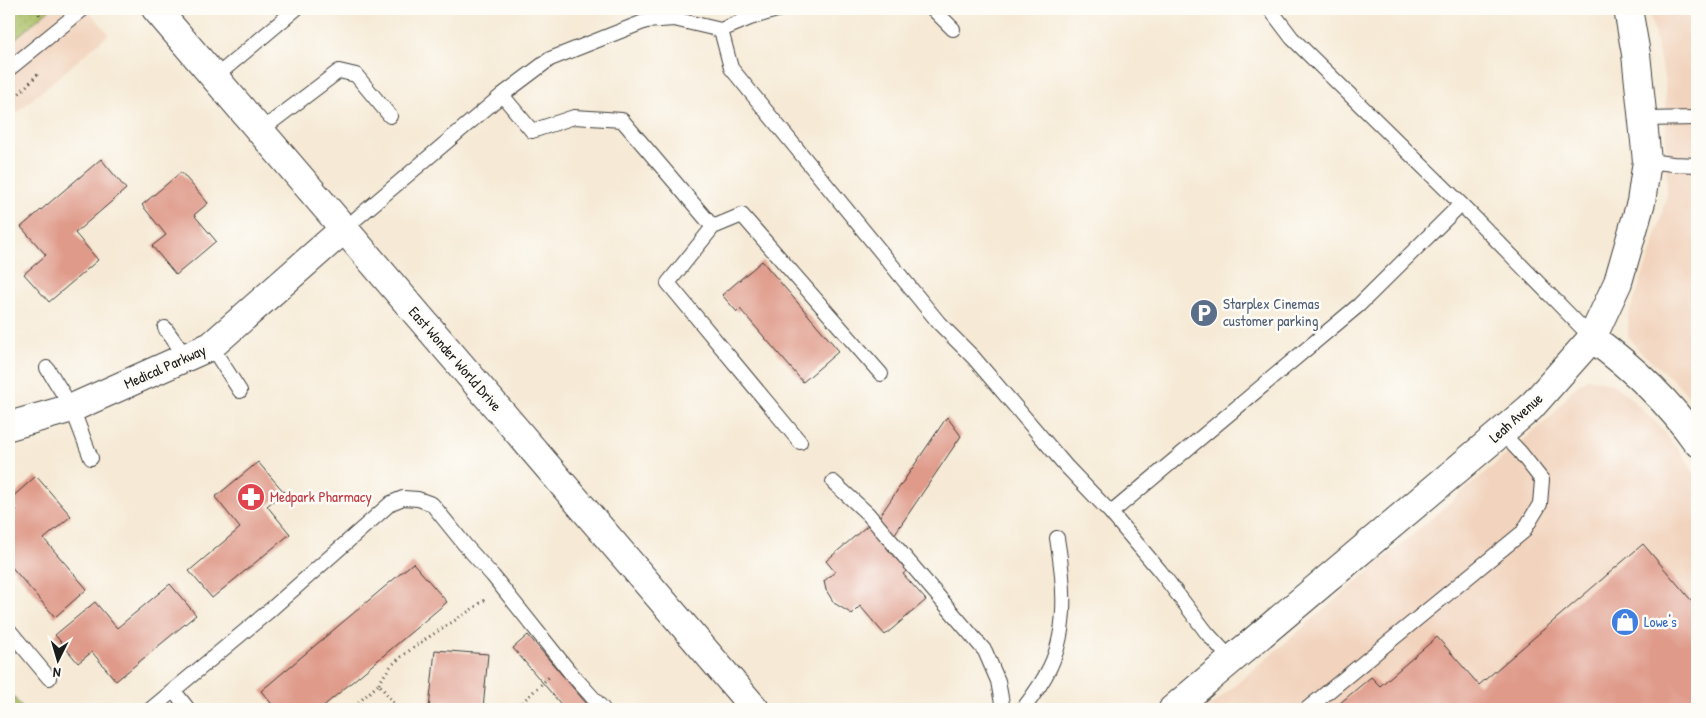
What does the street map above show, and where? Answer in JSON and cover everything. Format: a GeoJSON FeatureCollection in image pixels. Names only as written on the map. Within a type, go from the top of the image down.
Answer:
{"type":"FeatureCollection","features":[{"type":"Feature","properties":{"kind":"street","name":"East Wonder World Drive"},"geometry":{"type":"LineString","coordinates":[[156,9],[755,709]]}},
{"type":"Feature","properties":{"kind":"street","name":"Leah Avenue"},"geometry":{"type":"LineString","coordinates":[[1173,709],[1530,408],[1592,338],[1618,282],[1641,202],[1647,161],[1636,54],[1628,9]]}},
{"type":"Feature","properties":{"kind":"street","name":"Medical Parkway"},"geometry":{"type":"LineString","coordinates":[[9,426],[72,408],[211,346],[344,229]]}},
{"type":"Feature","properties":{"kind":"street"},"geometry":{"type":"LineString","coordinates":[[1592,338],[1614,354],[1651,388],[1697,442]]}},
{"type":"Feature","properties":{"kind":"lane"},"geometry":{"type":"LineString","coordinates":[[9,69],[83,9]]}},
{"type":"Feature","properties":{"kind":"lane"},"geometry":{"type":"LineString","coordinates":[[214,78],[296,9]]}},
{"type":"Feature","properties":{"kind":"lane"},"geometry":{"type":"LineString","coordinates":[[344,229],[502,95],[550,59],[646,21],[674,19],[721,30],[750,18],[780,9]]}},
{"type":"Feature","properties":{"kind":"lane"},"geometry":{"type":"LineString","coordinates":[[933,9],[953,29]]}},
{"type":"Feature","properties":{"kind":"lane"},"geometry":{"type":"LineString","coordinates":[[1270,9],[1292,38],[1461,204],[1592,338]]}},
{"type":"Feature","properties":{"kind":"lane"},"geometry":{"type":"LineString","coordinates":[[721,30],[731,68],[939,323],[973,357],[1066,466],[1111,513],[1160,571],[1207,633],[1231,659]]}},
{"type":"Feature","properties":{"kind":"lane"},"geometry":{"type":"LineString","coordinates":[[260,131],[339,72],[356,75],[390,116]]}},
{"type":"Feature","properties":{"kind":"lane"},"geometry":{"type":"LineString","coordinates":[[502,95],[532,131],[574,117],[622,120],[713,227]]}},
{"type":"Feature","properties":{"kind":"lane"},"geometry":{"type":"LineString","coordinates":[[1643,119],[1697,118]]}},
{"type":"Feature","properties":{"kind":"lane"},"geometry":{"type":"LineString","coordinates":[[1647,161],[1697,165]]}},
{"type":"Feature","properties":{"kind":"lane"},"geometry":{"type":"LineString","coordinates":[[1111,513],[1359,304],[1461,204]]}},
{"type":"Feature","properties":{"kind":"lane"},"geometry":{"type":"LineString","coordinates":[[800,442],[668,283],[713,227],[742,215],[881,374]]}},
{"type":"Feature","properties":{"kind":"lane"},"geometry":{"type":"LineString","coordinates":[[165,328],[186,357]]}},
{"type":"Feature","properties":{"kind":"lane"},"geometry":{"type":"LineString","coordinates":[[211,346],[240,391]]}},
{"type":"Feature","properties":{"kind":"lane"},"geometry":{"type":"LineString","coordinates":[[47,368],[72,408],[92,458]]}},
{"type":"Feature","properties":{"kind":"lane"},"geometry":{"type":"LineString","coordinates":[[1307,709],[1523,532],[1540,504],[1542,480],[1501,432]]}},
{"type":"Feature","properties":{"kind":"lane"},"geometry":{"type":"LineString","coordinates":[[833,482],[868,514],[987,654],[998,681],[1003,709]]}},
{"type":"Feature","properties":{"kind":"lane"},"geometry":{"type":"LineString","coordinates":[[151,709],[269,611],[391,502],[403,498],[418,499],[432,504],[603,709]]}},
{"type":"Feature","properties":{"kind":"lane"},"geometry":{"type":"LineString","coordinates":[[1023,709],[1051,666],[1059,638],[1064,589],[1058,538]]}},
{"type":"Feature","properties":{"kind":"lane"},"geometry":{"type":"LineString","coordinates":[[9,630],[49,678]]}},
{"type":"Feature","properties":{"kind":"lane"},"geometry":{"type":"LineString","coordinates":[[174,691],[188,709]]}},
{"type":"Feature","properties":{"kind":"path"},"geometry":{"type":"LineString","coordinates":[[351,709],[379,684],[391,666],[444,626],[475,608],[501,586]]}},
{"type":"Feature","properties":{"kind":"path"},"geometry":{"type":"LineString","coordinates":[[516,709],[564,664]]}},
{"type":"Feature","properties":{"kind":"path"},"geometry":{"type":"LineString","coordinates":[[379,684],[398,709]]}},
{"type":"Feature","properties":{"kind":"shaded area"},"geometry":{"type":"Polygon","coordinates":[[[9,9],[87,9],[109,34],[9,119],[9,9]]]}},
{"type":"Feature","properties":{"kind":"shaded area"},"geometry":{"type":"Polygon","coordinates":[[[1649,9],[1697,9],[1697,407],[1680,386],[1637,349],[1628,336],[1628,317],[1654,243],[1667,194],[1665,82],[1649,9]]]}},
{"type":"Feature","properties":{"kind":"shaded area"},"geometry":{"type":"Polygon","coordinates":[[[1588,378],[1613,384],[1629,397],[1658,425],[1683,456],[1697,478],[1697,709],[1207,709],[1552,416],[1571,391],[1588,378]]]}},
{"type":"Feature","properties":{"kind":"green space"},"geometry":{"type":"Polygon","coordinates":[[[9,9],[50,9],[9,44],[9,9]]]}},
{"type":"Feature","properties":{"kind":"green space"},"geometry":{"type":"Polygon","coordinates":[[[9,691],[23,709],[9,709],[9,691]]]}},
{"type":"Feature","properties":{"kind":"building"},"geometry":{"type":"Polygon","coordinates":[[[101,159],[126,189],[75,233],[98,260],[49,302],[24,274],[46,255],[21,227],[101,159]]]}},
{"type":"Feature","properties":{"kind":"building"},"geometry":{"type":"Polygon","coordinates":[[[181,172],[208,203],[194,215],[216,241],[176,275],[152,246],[166,235],[142,205],[181,172]]]}},
{"type":"Feature","properties":{"kind":"building"},"geometry":{"type":"Polygon","coordinates":[[[762,261],[839,351],[803,382],[740,309],[737,312],[722,295],[762,261]]]}},
{"type":"Feature","properties":{"kind":"building"},"geometry":{"type":"Polygon","coordinates":[[[947,417],[961,436],[886,547],[907,571],[903,574],[926,600],[885,635],[860,606],[852,614],[834,603],[826,590],[824,581],[835,572],[826,561],[868,525],[871,529],[947,417]]]}},
{"type":"Feature","properties":{"kind":"building"},"geometry":{"type":"Polygon","coordinates":[[[258,462],[284,492],[267,506],[290,534],[212,598],[189,571],[240,528],[215,497],[258,462]]]}},
{"type":"Feature","properties":{"kind":"building"},"geometry":{"type":"Polygon","coordinates":[[[36,476],[71,516],[44,539],[87,589],[55,617],[9,564],[9,517],[17,510],[9,500],[36,476]]]}},
{"type":"Feature","properties":{"kind":"building","name":"Lowe's"},"geometry":{"type":"Polygon","coordinates":[[[1643,544],[1697,607],[1697,709],[1333,709],[1371,677],[1380,686],[1437,637],[1479,685],[1643,544]]]}},
{"type":"Feature","properties":{"kind":"building"},"geometry":{"type":"Polygon","coordinates":[[[413,563],[447,602],[320,709],[276,709],[261,691],[413,563]]]}},
{"type":"Feature","properties":{"kind":"building"},"geometry":{"type":"Polygon","coordinates":[[[170,584],[196,615],[116,681],[92,652],[78,663],[55,635],[95,602],[117,628],[170,584]]]}},
{"type":"Feature","properties":{"kind":"building"},"geometry":{"type":"Polygon","coordinates":[[[528,635],[586,703],[578,709],[565,709],[513,648],[528,635]]]}},
{"type":"Feature","properties":{"kind":"building"},"geometry":{"type":"Polygon","coordinates":[[[435,650],[488,654],[483,709],[429,709],[435,650]]]}},
{"type":"Feature","properties":{"kind":"place","name":"Starplex Cinemas customer parking"},"geometry":{"type":"Point","coordinates":[1204,313]}},
{"type":"Feature","properties":{"kind":"place","name":"Medpark Pharmacy"},"geometry":{"type":"Point","coordinates":[251,497]}},
{"type":"Feature","properties":{"kind":"place","name":"Lowe's"},"geometry":{"type":"Point","coordinates":[1625,622]}}]}
